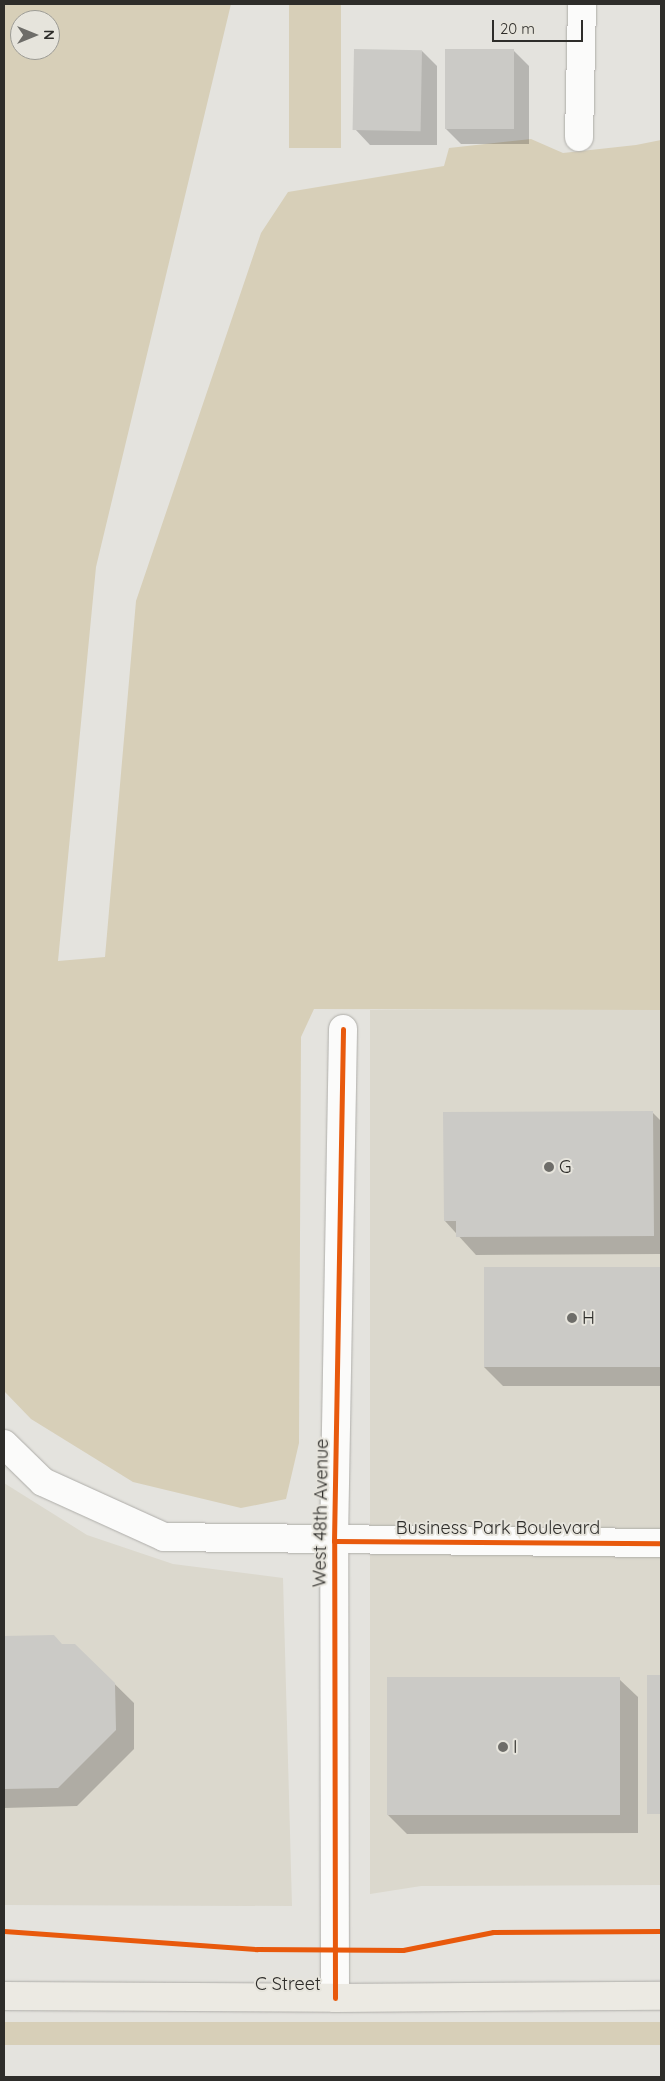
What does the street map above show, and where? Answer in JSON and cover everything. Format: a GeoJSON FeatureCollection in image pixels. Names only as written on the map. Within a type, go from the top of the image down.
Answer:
{"type":"FeatureCollection","features":[{"type":"Feature","properties":{"kind":"main road","name":"C Street"},"geometry":{"type":"LineString","coordinates":[[4,1996],[334,1998],[661,1996]]}},
{"type":"Feature","properties":{"kind":"street"},"geometry":{"type":"LineString","coordinates":[[579,137],[582,4]]}},
{"type":"Feature","properties":{"kind":"street","name":"West 48th Avenue"},"geometry":{"type":"LineString","coordinates":[[334,1998],[334,1541],[343,1029]]}},
{"type":"Feature","properties":{"kind":"street","name":"Business Park Boulevard"},"geometry":{"type":"LineString","coordinates":[[4,1444],[43,1482],[164,1537],[334,1541],[661,1543]]}},
{"type":"Feature","properties":{"kind":"shaded area"},"geometry":{"type":"Polygon","coordinates":[[[4,4],[231,4],[96,567],[58,961],[105,957],[136,601],[261,233],[288,192],[444,166],[449,148],[531,139],[563,153],[636,145],[661,140],[661,1010],[314,1009],[301,1037],[299,1443],[286,1499],[241,1508],[133,1482],[31,1419],[4,1391],[4,4]]]}},
{"type":"Feature","properties":{"kind":"shaded area"},"geometry":{"type":"Polygon","coordinates":[[[289,4],[341,4],[341,148],[289,148],[289,4]]]}},
{"type":"Feature","properties":{"kind":"shaded area"},"geometry":{"type":"Polygon","coordinates":[[[661,1009],[661,1885],[421,1886],[370,1894],[370,1010],[661,1009]]]}},
{"type":"Feature","properties":{"kind":"shaded area"},"geometry":{"type":"Polygon","coordinates":[[[4,1483],[87,1535],[173,1564],[283,1578],[292,1906],[4,1905],[4,1483]]]}},
{"type":"Feature","properties":{"kind":"shaded area"},"geometry":{"type":"Polygon","coordinates":[[[4,2022],[661,2022],[661,2045],[4,2045],[4,2022]]]}},
{"type":"Feature","properties":{"kind":"building"},"geometry":{"type":"Polygon","coordinates":[[[354,49],[422,50],[421,131],[353,130],[354,49]]]}},
{"type":"Feature","properties":{"kind":"building"},"geometry":{"type":"Polygon","coordinates":[[[445,49],[514,49],[514,129],[445,129],[445,49]]]}},
{"type":"Feature","properties":{"kind":"building","name":"G"},"geometry":{"type":"Polygon","coordinates":[[[653,1111],[654,1236],[456,1237],[456,1221],[444,1221],[443,1112],[653,1111]]]}},
{"type":"Feature","properties":{"kind":"building","name":"H"},"geometry":{"type":"Polygon","coordinates":[[[484,1267],[661,1267],[661,1367],[484,1367],[484,1267]]]}},
{"type":"Feature","properties":{"kind":"building"},"geometry":{"type":"Polygon","coordinates":[[[54,1635],[62,1644],[75,1644],[115,1683],[116,1730],[58,1788],[4,1789],[4,1636],[54,1635]]]}},
{"type":"Feature","properties":{"kind":"building"},"geometry":{"type":"Polygon","coordinates":[[[647,1675],[661,1675],[661,1814],[647,1814],[647,1675]]]}},
{"type":"Feature","properties":{"kind":"building","name":"I"},"geometry":{"type":"Polygon","coordinates":[[[387,1677],[620,1677],[620,1815],[387,1815],[387,1677]]]}},
{"type":"Feature","properties":{"kind":"cycle path"},"geometry":{"type":"LineString","coordinates":[[335,1998],[334,1541],[343,1029]]}},
{"type":"Feature","properties":{"kind":"cycle path"},"geometry":{"type":"LineString","coordinates":[[334,1541],[661,1543]]}},
{"type":"Feature","properties":{"kind":"cycle path"},"geometry":{"type":"LineString","coordinates":[[4,1931],[257,1949],[403,1950],[493,1932],[661,1931]]}},
{"type":"Feature","properties":{"kind":"place","name":"G"},"geometry":{"type":"Point","coordinates":[549,1167]}},
{"type":"Feature","properties":{"kind":"place","name":"H"},"geometry":{"type":"Point","coordinates":[572,1318]}},
{"type":"Feature","properties":{"kind":"place","name":"I"},"geometry":{"type":"Point","coordinates":[503,1747]}}]}
